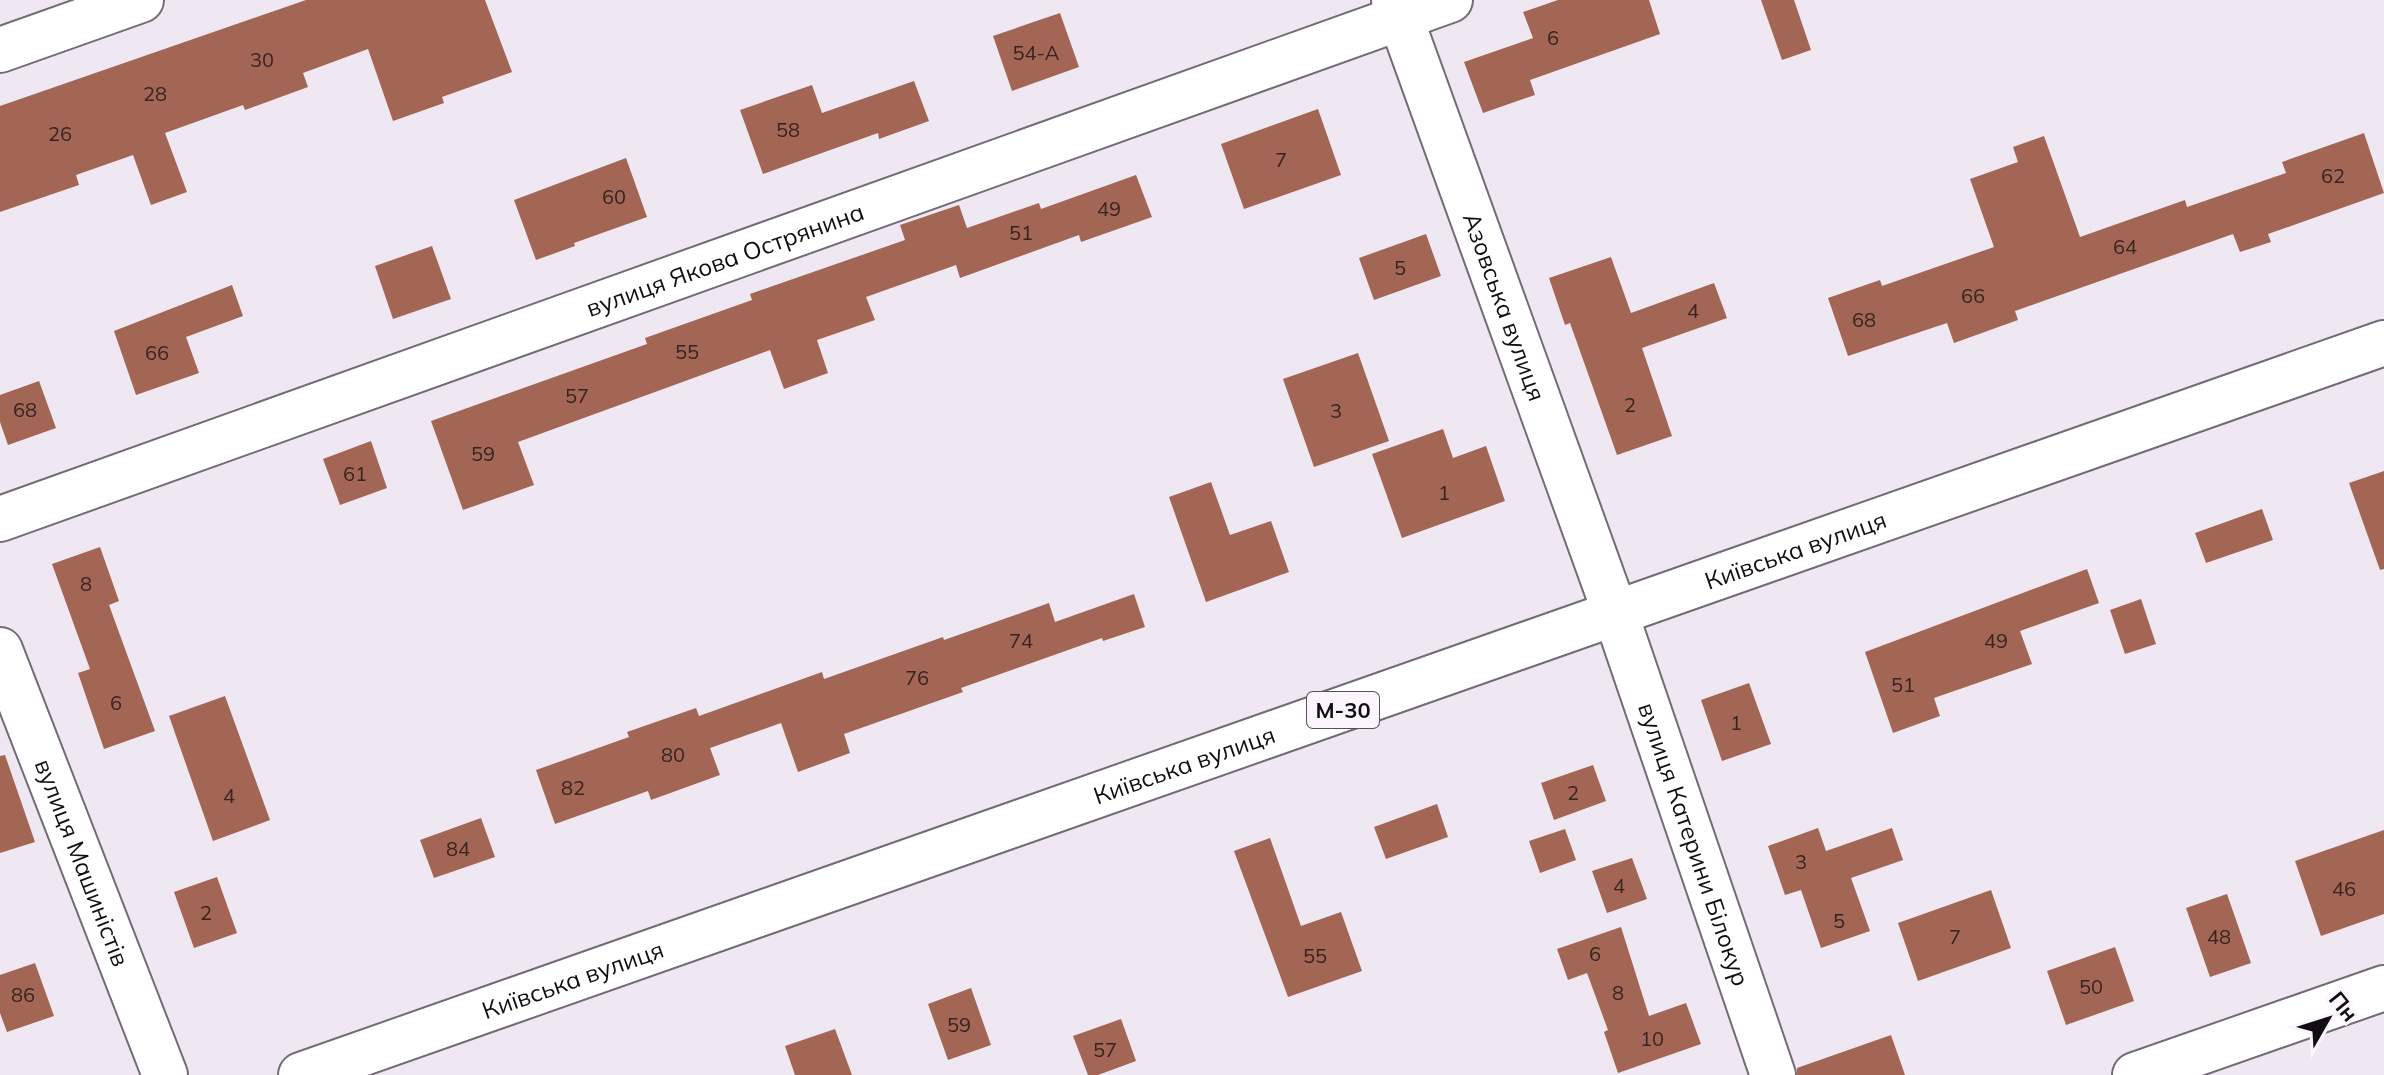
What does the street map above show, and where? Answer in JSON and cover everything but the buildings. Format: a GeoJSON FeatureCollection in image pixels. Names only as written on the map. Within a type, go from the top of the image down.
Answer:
{"type":"FeatureCollection","features":[{"type":"Feature","properties":{"kind":"main road"},"geometry":{"type":"LineString","coordinates":[[0,50],[141,0]]}},
{"type":"Feature","properties":{"kind":"main road","name":"вулиця Якова Острянина"},"geometry":{"type":"LineString","coordinates":[[0,519],[1397,9],[1450,0]]}},
{"type":"Feature","properties":{"kind":"main road","name":"Азовська вулиця"},"geometry":{"type":"LineString","coordinates":[[1397,9],[1616,615]]}},
{"type":"Feature","properties":{"kind":"main road","name":"Київська вулиця"},"geometry":{"type":"LineString","coordinates":[[301,1075],[2384,343]]}},
{"type":"Feature","properties":{"kind":"main road","name":"вулиця Катерини Білокур"},"geometry":{"type":"LineString","coordinates":[[1616,615],[1773,1075]]}},
{"type":"Feature","properties":{"kind":"main road","name":"вулиця Машиністів"},"geometry":{"type":"LineString","coordinates":[[0,650],[165,1075]]}},
{"type":"Feature","properties":{"kind":"main road"},"geometry":{"type":"LineString","coordinates":[[2135,1075],[2384,988]]}}]}
